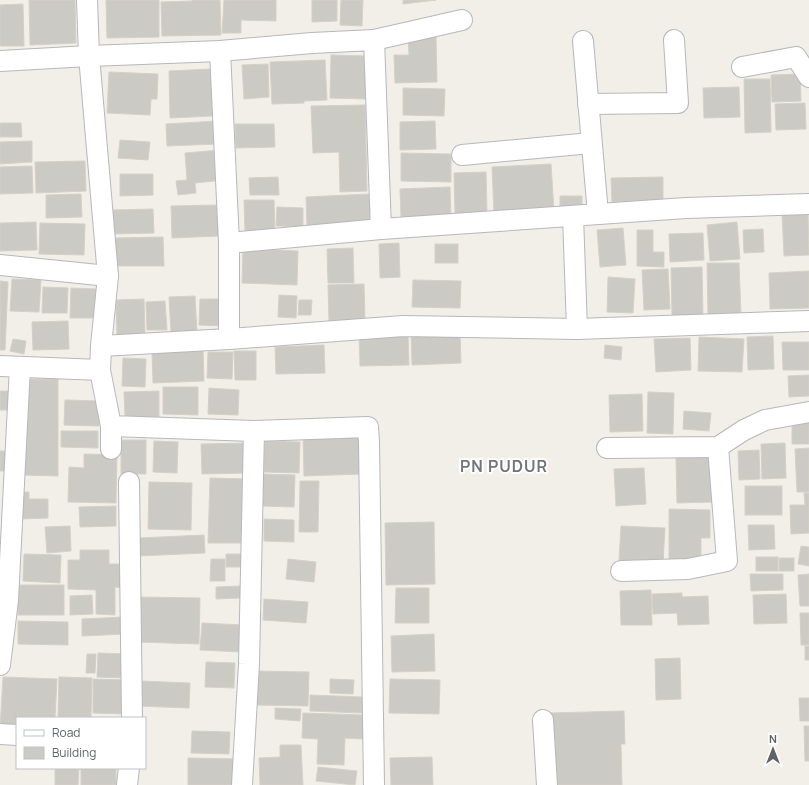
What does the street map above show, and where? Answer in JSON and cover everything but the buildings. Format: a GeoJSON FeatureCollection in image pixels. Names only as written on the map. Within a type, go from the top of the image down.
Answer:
{"type":"FeatureCollection","features":[{"type":"Feature","properties":{"kind":"street"},"geometry":{"type":"LineString","coordinates":[[87,0],[89,56],[108,276],[100,370],[111,426],[111,449]]}},
{"type":"Feature","properties":{"kind":"street"},"geometry":{"type":"LineString","coordinates":[[0,61],[220,51],[312,43],[374,40],[462,20]]}},
{"type":"Feature","properties":{"kind":"street"},"geometry":{"type":"LineString","coordinates":[[374,40],[381,228]]}},
{"type":"Feature","properties":{"kind":"street"},"geometry":{"type":"LineString","coordinates":[[588,104],[678,103],[674,40]]}},
{"type":"Feature","properties":{"kind":"street"},"geometry":{"type":"LineString","coordinates":[[583,41],[598,214]]}},
{"type":"Feature","properties":{"kind":"street"},"geometry":{"type":"LineString","coordinates":[[220,51],[228,243],[229,339]]}},
{"type":"Feature","properties":{"kind":"street"},"geometry":{"type":"LineString","coordinates":[[742,67],[796,57],[809,77]]}},
{"type":"Feature","properties":{"kind":"street"},"geometry":{"type":"LineString","coordinates":[[462,155],[591,143]]}},
{"type":"Feature","properties":{"kind":"street"},"geometry":{"type":"LineString","coordinates":[[228,243],[381,228],[686,208],[809,204]]}},
{"type":"Feature","properties":{"kind":"street"},"geometry":{"type":"LineString","coordinates":[[573,216],[577,329]]}},
{"type":"Feature","properties":{"kind":"street"},"geometry":{"type":"LineString","coordinates":[[0,266],[108,276]]}},
{"type":"Feature","properties":{"kind":"street"},"geometry":{"type":"LineString","coordinates":[[101,346],[229,339],[403,326],[577,329],[809,321]]}},
{"type":"Feature","properties":{"kind":"street"},"geometry":{"type":"LineString","coordinates":[[0,366],[100,370]]}},
{"type":"Feature","properties":{"kind":"street"},"geometry":{"type":"LineString","coordinates":[[0,665],[8,600],[20,367]]}},
{"type":"Feature","properties":{"kind":"street"},"geometry":{"type":"LineString","coordinates":[[607,448],[718,447],[744,430],[765,420],[809,412]]}},
{"type":"Feature","properties":{"kind":"street"},"geometry":{"type":"LineString","coordinates":[[111,426],[254,431],[368,427],[374,785]]}},
{"type":"Feature","properties":{"kind":"street"},"geometry":{"type":"LineString","coordinates":[[242,785],[249,664],[254,431]]}},
{"type":"Feature","properties":{"kind":"street"},"geometry":{"type":"LineString","coordinates":[[621,571],[688,569],[728,561],[718,447]]}},
{"type":"Feature","properties":{"kind":"street"},"geometry":{"type":"LineString","coordinates":[[129,482],[132,717]]}},
{"type":"Feature","properties":{"kind":"street"},"geometry":{"type":"LineString","coordinates":[[543,720],[547,785]]}},
{"type":"Feature","properties":{"kind":"street"},"geometry":{"type":"LineString","coordinates":[[0,734],[16,735]]}},
{"type":"Feature","properties":{"kind":"street"},"geometry":{"type":"LineString","coordinates":[[127,785],[129,769]]}},
{"type":"Feature","properties":{"kind":"district","name":"PN PUDUR"},"geometry":{"type":"Point","coordinates":[504,466]}}]}
